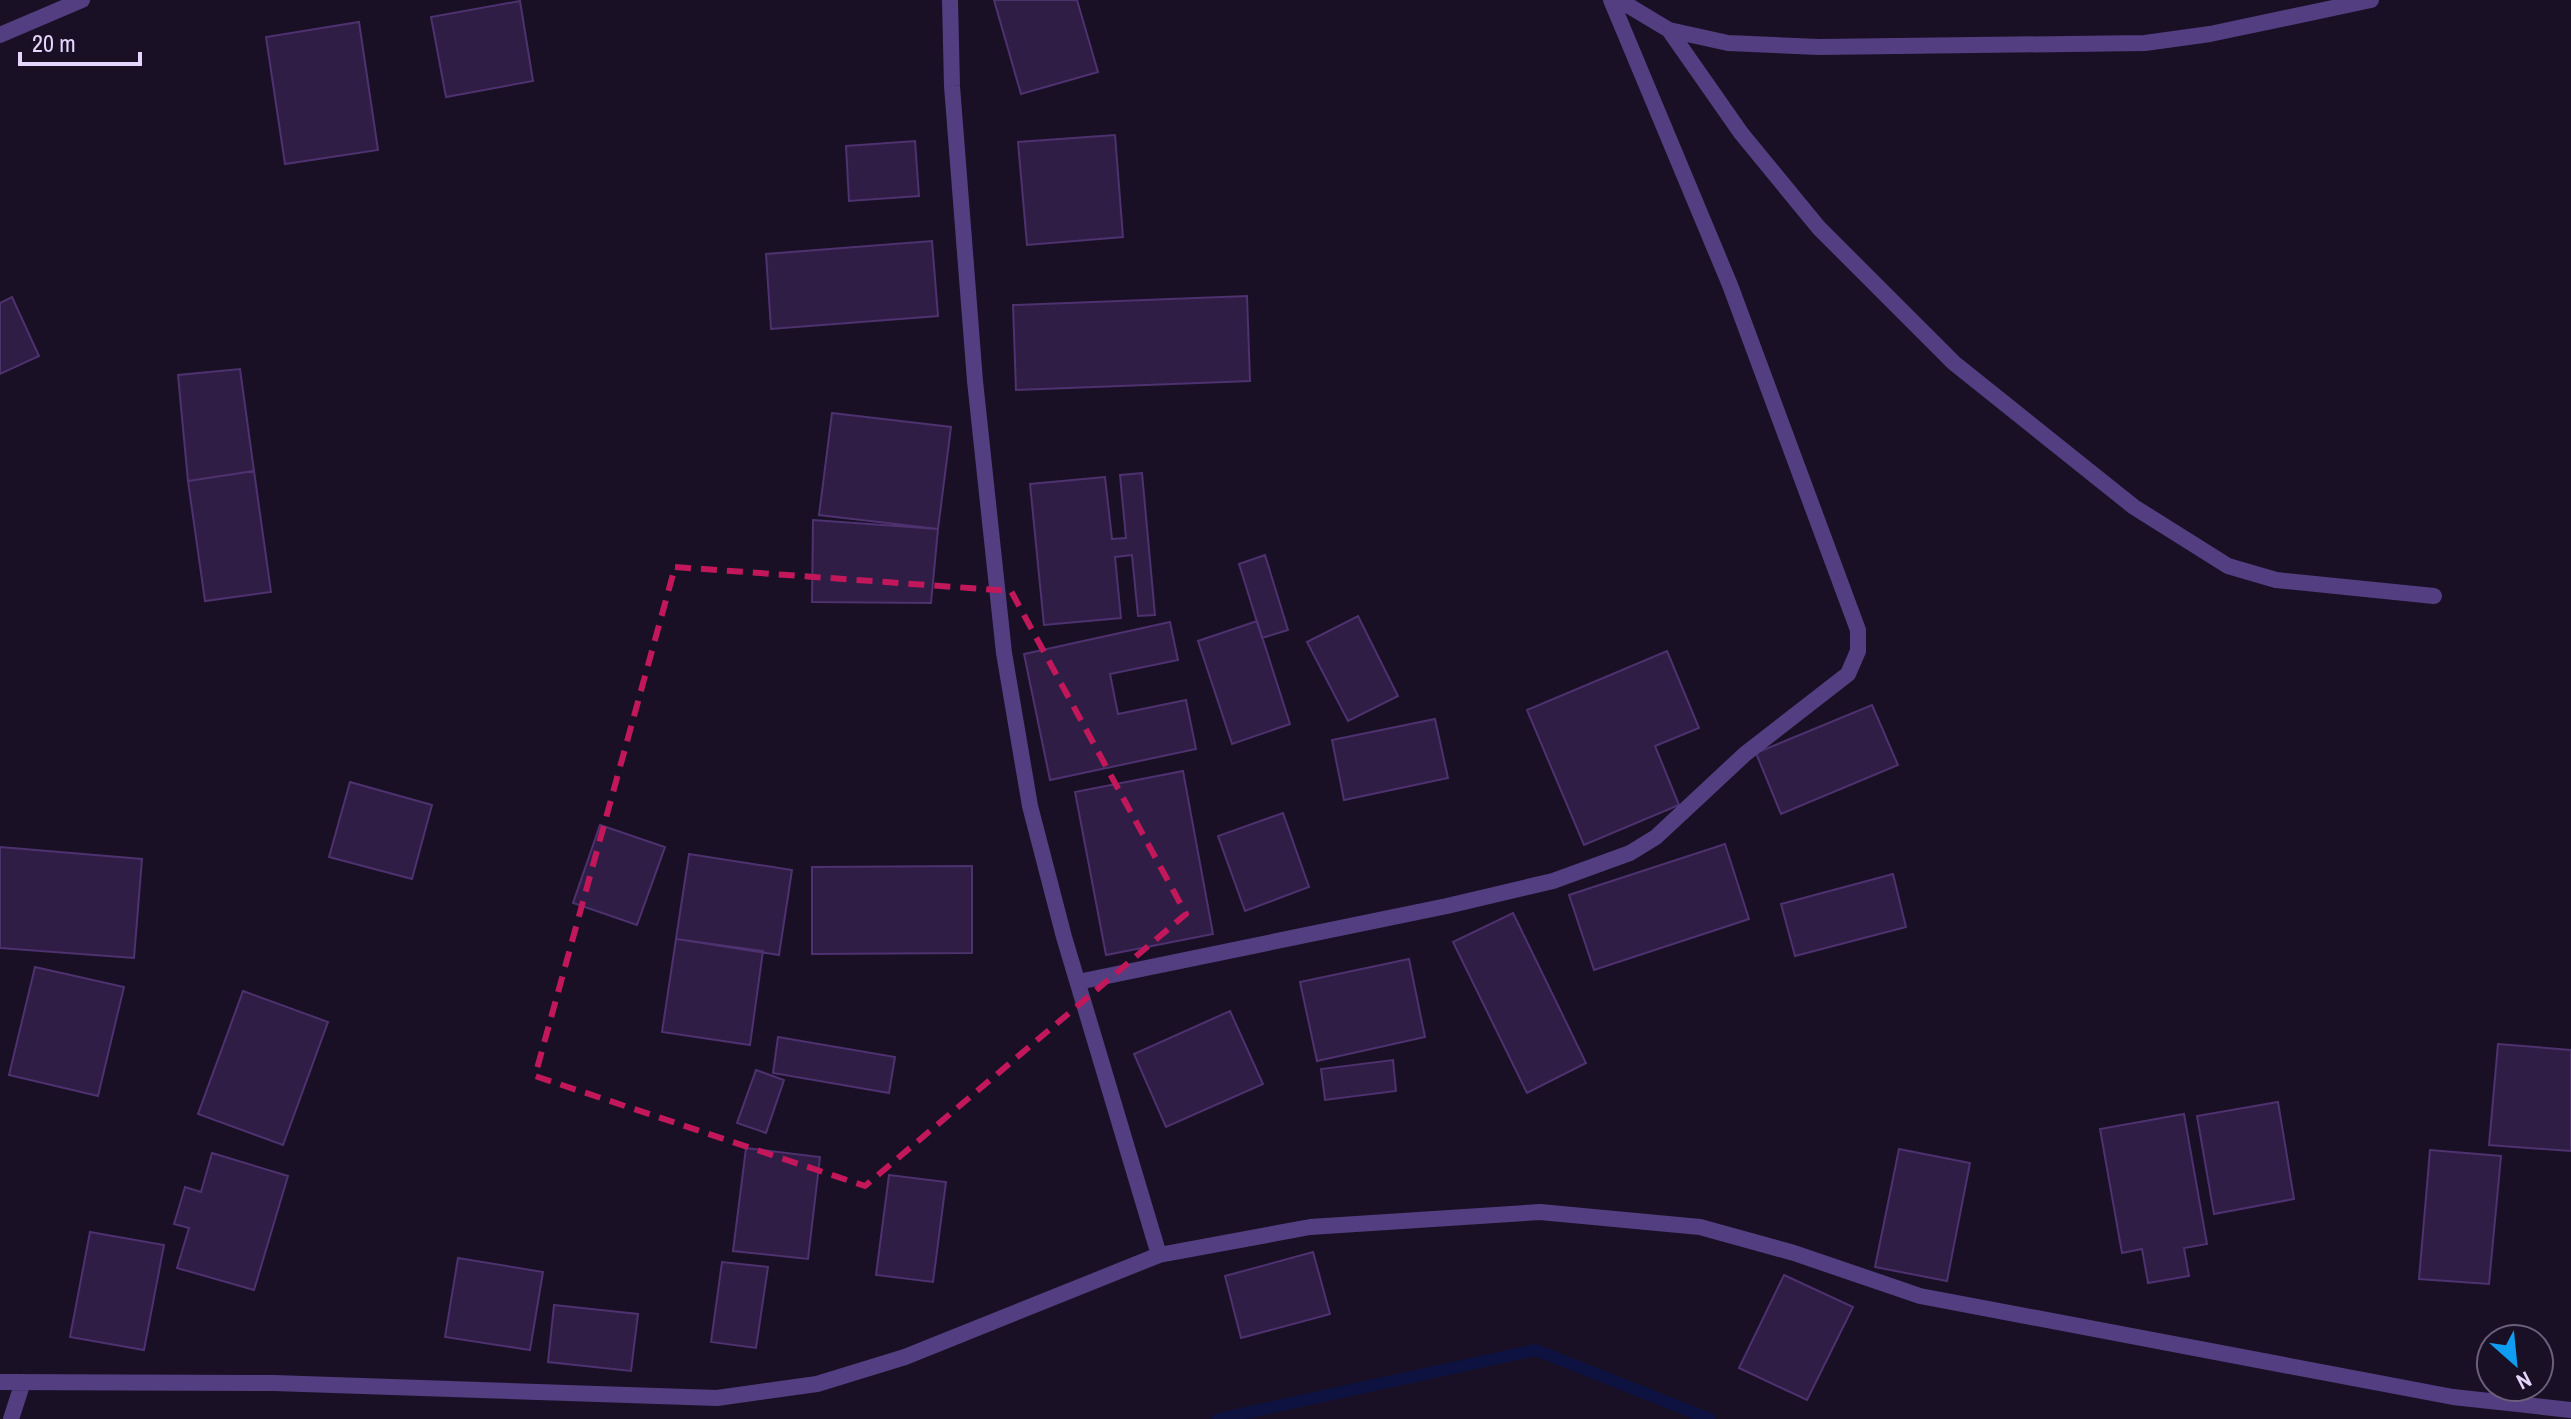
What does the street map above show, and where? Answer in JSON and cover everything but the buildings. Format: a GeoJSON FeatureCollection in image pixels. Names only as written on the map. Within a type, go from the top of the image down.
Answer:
{"type":"FeatureCollection","features":[{"type":"Feature","properties":{"kind":"street"},"geometry":{"type":"LineString","coordinates":[[0,35],[82,0]]}},
{"type":"Feature","properties":{"kind":"street"},"geometry":{"type":"LineString","coordinates":[[950,0],[952,86],[973,366],[1004,653],[1030,806],[1078,982],[1159,1255]]}},
{"type":"Feature","properties":{"kind":"street"},"geometry":{"type":"LineString","coordinates":[[1078,982],[1462,903],[1553,881],[1630,853],[1656,837],[1745,754],[1848,674],[1858,651],[1858,630],[1730,285],[1611,0]]}},
{"type":"Feature","properties":{"kind":"street"},"geometry":{"type":"LineString","coordinates":[[1619,0],[1669,30],[1728,43],[1819,47],[2145,43],[2210,34],[2371,0]]}},
{"type":"Feature","properties":{"kind":"street"},"geometry":{"type":"LineString","coordinates":[[1669,30],[1741,133],[1819,228],[1954,363],[2134,507],[2228,566],[2276,580],[2434,596]]}},
{"type":"Feature","properties":{"kind":"street"},"geometry":{"type":"LineString","coordinates":[[0,1382],[274,1383],[717,1398],[817,1384],[905,1357],[1159,1255],[1310,1227],[1540,1212],[1700,1227],[1794,1253],[1920,1296],[2453,1397],[2571,1410]]}},
{"type":"Feature","properties":{"kind":"street"},"geometry":{"type":"LineString","coordinates":[[11,1419],[23,1382]]}},
{"type":"Feature","properties":{"kind":"highlighted area"},"geometry":{"type":"Polygon","coordinates":[[[675,567],[1011,591],[1186,914],[865,1186],[535,1076],[675,567]]]}},
{"type":"Feature","properties":{"kind":"waterway"},"geometry":{"type":"LineString","coordinates":[[1218,1419],[1536,1350],[1710,1419]]}}]}
